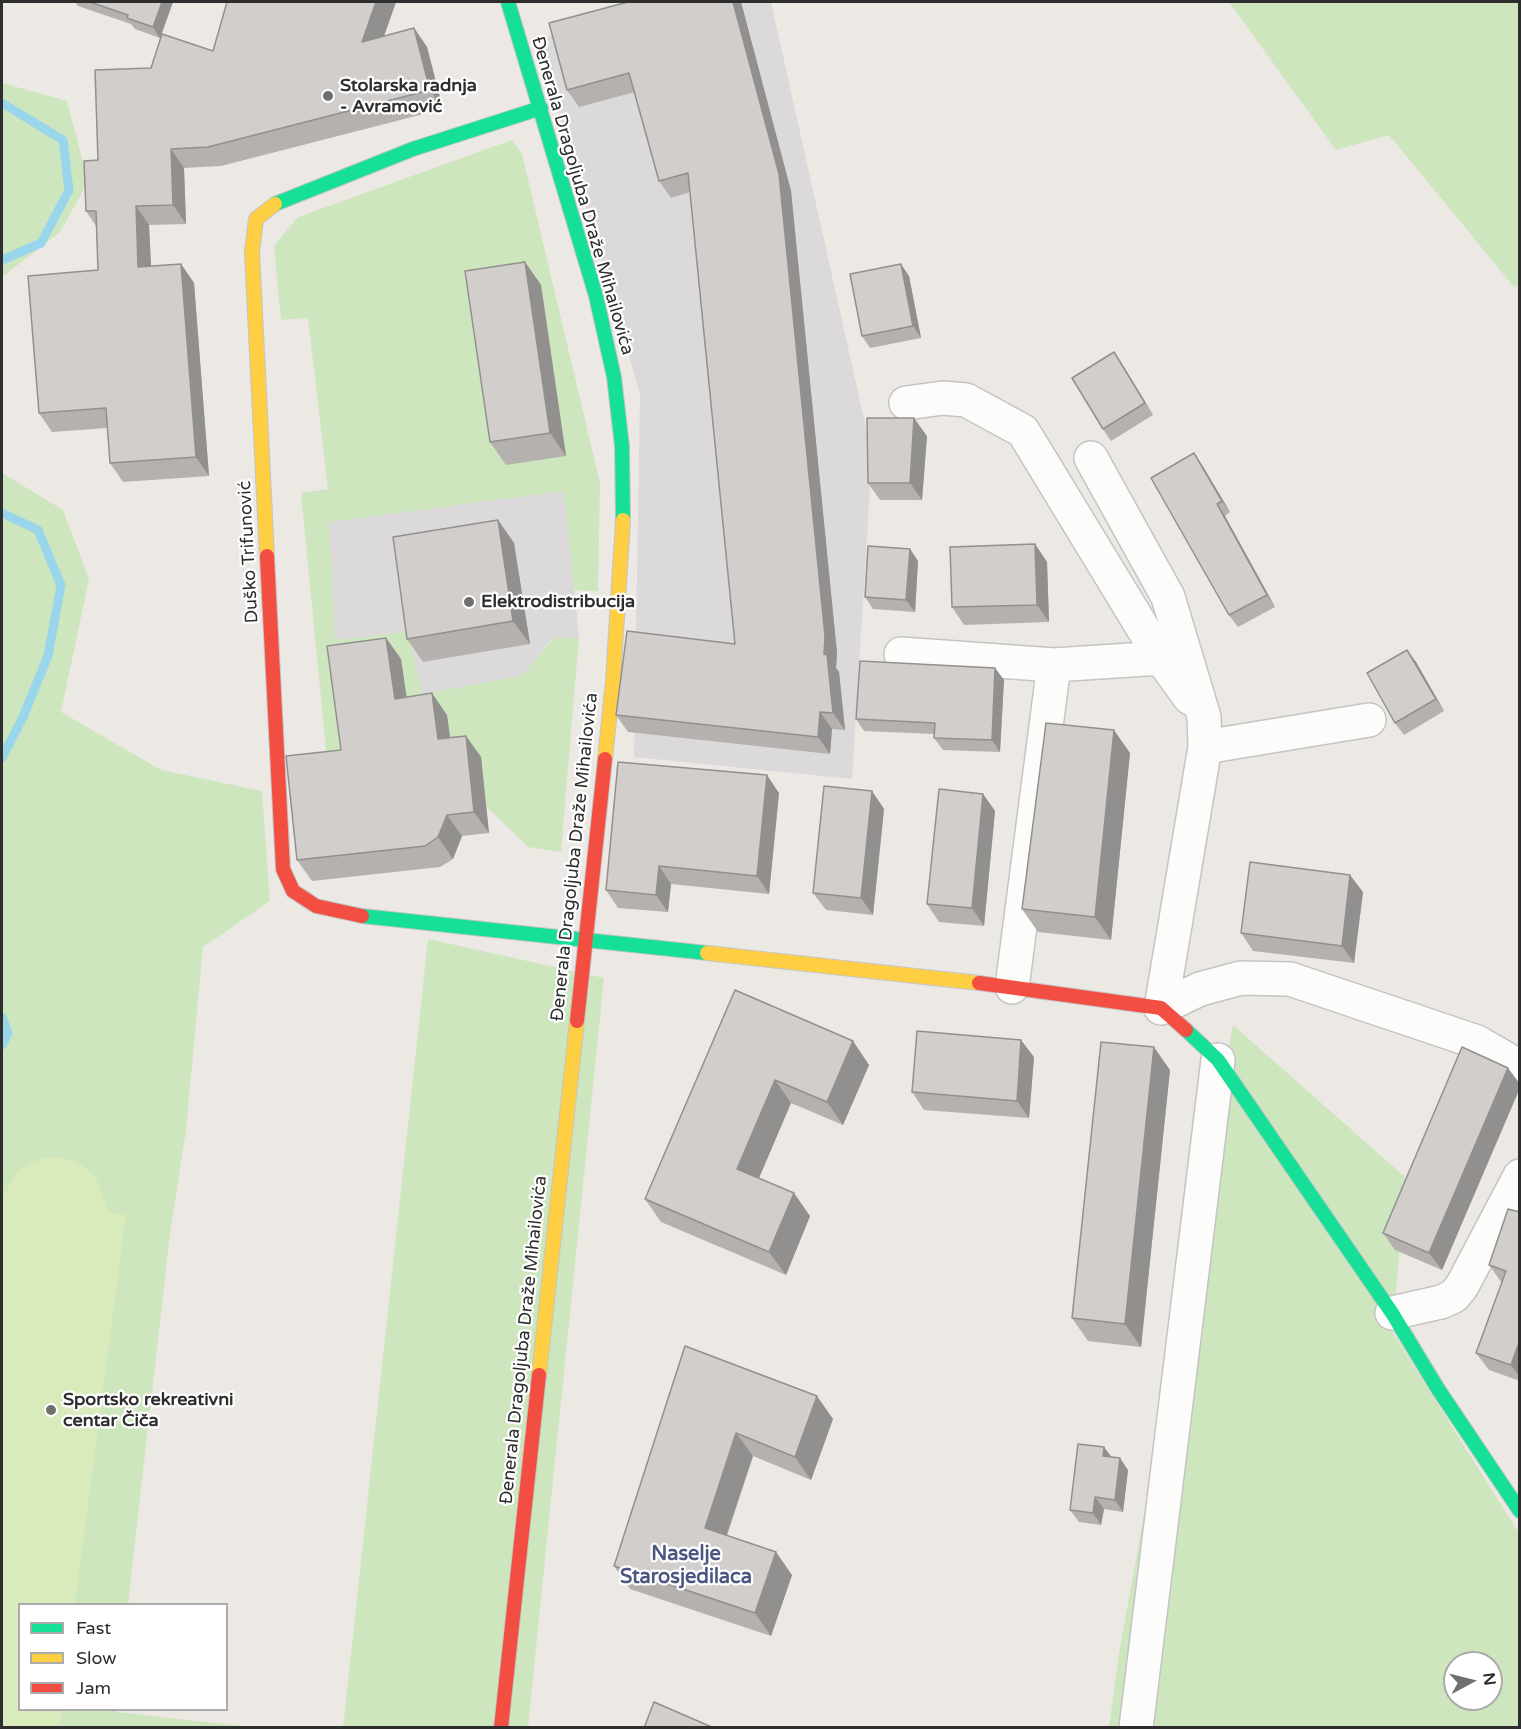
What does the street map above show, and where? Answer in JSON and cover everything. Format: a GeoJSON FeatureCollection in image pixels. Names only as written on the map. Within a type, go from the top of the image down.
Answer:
{"type":"FeatureCollection","features":[{"type":"Feature","properties":{"kind":"street","name":"Đenerala Dragoljuba Draže Mihailovića"},"geometry":{"type":"LineString","coordinates":[[501,1728],[583,942],[613,681],[623,512],[622,446],[614,377],[596,296],[542,108],[508,2]]}},
{"type":"Feature","properties":{"kind":"street","name":"Duško Trifunović"},"geometry":{"type":"LineString","coordinates":[[542,108],[413,149],[268,207],[256,219],[253,232],[257,347],[283,869],[293,891],[316,906],[381,920],[728,955],[1012,987],[1161,1008]]}},
{"type":"Feature","properties":{"kind":"street"},"geometry":{"type":"LineString","coordinates":[[906,403],[943,398],[966,400],[987,409],[1023,431],[1204,732]]}},
{"type":"Feature","properties":{"kind":"street"},"geometry":{"type":"LineString","coordinates":[[1091,458],[1168,597],[1204,732],[1161,1008]]}},
{"type":"Feature","properties":{"kind":"street"},"geometry":{"type":"LineString","coordinates":[[902,654],[1054,665],[1161,658]]}},
{"type":"Feature","properties":{"kind":"street"},"geometry":{"type":"LineString","coordinates":[[1012,987],[1054,665]]}},
{"type":"Feature","properties":{"kind":"street"},"geometry":{"type":"LineString","coordinates":[[1204,732],[1369,720]]}},
{"type":"Feature","properties":{"kind":"street"},"geometry":{"type":"LineString","coordinates":[[1161,1008],[1200,989],[1241,978],[1290,979],[1477,1042],[1520,1067]]}},
{"type":"Feature","properties":{"kind":"street"},"geometry":{"type":"LineString","coordinates":[[1161,1008],[1218,1060],[1392,1313],[1438,1389],[1517,1496]]}},
{"type":"Feature","properties":{"kind":"street"},"geometry":{"type":"LineString","coordinates":[[1136,1728],[1218,1060]]}},
{"type":"Feature","properties":{"kind":"street"},"geometry":{"type":"LineString","coordinates":[[1392,1313],[1441,1302],[1454,1296],[1462,1286],[1520,1176]]}},
{"type":"Feature","properties":{"kind":"shaded area"},"geometry":{"type":"Polygon","coordinates":[[[687,2],[771,2],[872,455],[852,779],[634,757],[640,394],[537,39],[687,2]]]}},
{"type":"Feature","properties":{"kind":"shaded area"},"geometry":{"type":"Polygon","coordinates":[[[512,140],[522,154],[565,492],[579,637],[551,639],[522,676],[422,695],[335,640],[329,522],[453,506],[512,140]]]}},
{"type":"Feature","properties":{"kind":"green space"},"geometry":{"type":"Polygon","coordinates":[[[1229,2],[1519,2],[1519,285],[1514,287],[1389,135],[1336,150],[1229,2]]]}},
{"type":"Feature","properties":{"kind":"green space"},"geometry":{"type":"Polygon","coordinates":[[[2,83],[67,101],[88,182],[60,232],[2,277],[2,83]]]}},
{"type":"Feature","properties":{"kind":"green space"},"geometry":{"type":"Polygon","coordinates":[[[512,140],[522,154],[600,483],[598,591],[574,590],[564,491],[329,522],[335,640],[408,632],[422,694],[522,676],[552,639],[579,637],[561,852],[528,847],[456,777],[356,769],[328,771],[301,493],[328,489],[308,318],[281,320],[274,246],[298,217],[512,140]]]}},
{"type":"Feature","properties":{"kind":"green space"},"geometry":{"type":"Polygon","coordinates":[[[2,473],[63,510],[89,579],[61,712],[161,770],[262,791],[270,901],[203,947],[186,1130],[170,1234],[128,1603],[18,1603],[18,1711],[117,1711],[250,1727],[2,1727],[2,473]]]}},
{"type":"Feature","properties":{"kind":"green space"},"geometry":{"type":"Polygon","coordinates":[[[428,939],[604,978],[528,1727],[343,1728],[428,939]]]}},
{"type":"Feature","properties":{"kind":"green space"},"geometry":{"type":"Polygon","coordinates":[[[1233,1025],[1405,1177],[1393,1333],[1519,1533],[1519,1727],[1109,1728],[1119,1653],[1233,1025]]]}},
{"type":"Feature","properties":{"kind":"green space","name":"Sportsko rekreativni centar Čiča"},"geometry":{"type":"Polygon","coordinates":[[[49,1157],[67,1159],[83,1166],[96,1178],[109,1212],[126,1215],[75,1603],[18,1603],[18,1711],[62,1711],[59,1727],[2,1727],[2,1198],[17,1172],[32,1162],[49,1157]]]}},
{"type":"Feature","properties":{"kind":"building"},"geometry":{"type":"Polygon","coordinates":[[[90,2],[162,2],[153,27],[127,18],[128,15],[90,2]]]}},
{"type":"Feature","properties":{"kind":"building"},"geometry":{"type":"Polygon","coordinates":[[[227,2],[376,2],[362,42],[414,28],[430,90],[208,147],[171,149],[173,205],[136,206],[138,267],[181,264],[196,457],[110,463],[106,408],[39,413],[28,276],[98,270],[96,211],[86,211],[84,161],[98,160],[95,70],[151,68],[162,34],[213,51],[227,2]]]}},
{"type":"Feature","properties":{"kind":"building"},"geometry":{"type":"Polygon","coordinates":[[[628,2],[733,2],[779,174],[825,636],[824,654],[827,655],[833,713],[820,712],[818,737],[616,715],[627,631],[735,644],[688,173],[659,181],[629,73],[567,90],[549,23],[628,2]]]}},
{"type":"Feature","properties":{"kind":"building"},"geometry":{"type":"Polygon","coordinates":[[[525,262],[550,433],[490,442],[465,271],[525,262]]]}},
{"type":"Feature","properties":{"kind":"building"},"geometry":{"type":"Polygon","coordinates":[[[901,264],[913,326],[862,336],[850,274],[901,264]]]}},
{"type":"Feature","properties":{"kind":"building"},"geometry":{"type":"Polygon","coordinates":[[[1114,352],[1145,403],[1103,429],[1072,378],[1114,352]]]}},
{"type":"Feature","properties":{"kind":"building"},"geometry":{"type":"Polygon","coordinates":[[[867,418],[914,418],[910,483],[868,483],[867,418]]]}},
{"type":"Feature","properties":{"kind":"building"},"geometry":{"type":"Polygon","coordinates":[[[1194,453],[1222,501],[1217,504],[1267,595],[1229,615],[1151,478],[1194,453]]]}},
{"type":"Feature","properties":{"kind":"building","name":"Elektrodistribucija"},"geometry":{"type":"Polygon","coordinates":[[[498,520],[513,621],[407,639],[393,537],[498,520]]]}},
{"type":"Feature","properties":{"kind":"building"},"geometry":{"type":"Polygon","coordinates":[[[1035,544],[1037,605],[952,607],[950,547],[1035,544]]]}},
{"type":"Feature","properties":{"kind":"building"},"geometry":{"type":"Polygon","coordinates":[[[868,546],[910,549],[906,600],[865,597],[868,546]]]}},
{"type":"Feature","properties":{"kind":"building"},"geometry":{"type":"Polygon","coordinates":[[[386,638],[395,699],[432,693],[438,739],[466,736],[474,812],[447,815],[438,837],[425,846],[297,860],[286,756],[341,750],[327,646],[386,638]]]}},
{"type":"Feature","properties":{"kind":"building"},"geometry":{"type":"Polygon","coordinates":[[[1407,650],[1436,699],[1395,723],[1367,673],[1407,650]]]}},
{"type":"Feature","properties":{"kind":"building"},"geometry":{"type":"Polygon","coordinates":[[[860,661],[995,668],[992,740],[934,738],[935,723],[856,719],[860,661]]]}},
{"type":"Feature","properties":{"kind":"building"},"geometry":{"type":"Polygon","coordinates":[[[1046,723],[1114,730],[1095,917],[1022,909],[1046,723]]]}},
{"type":"Feature","properties":{"kind":"building"},"geometry":{"type":"Polygon","coordinates":[[[618,762],[767,775],[757,876],[659,866],[656,895],[606,890],[618,762]]]}},
{"type":"Feature","properties":{"kind":"building"},"geometry":{"type":"Polygon","coordinates":[[[824,786],[872,791],[861,898],[813,893],[824,786]]]}},
{"type":"Feature","properties":{"kind":"building"},"geometry":{"type":"Polygon","coordinates":[[[939,789],[983,794],[972,908],[927,904],[939,789]]]}},
{"type":"Feature","properties":{"kind":"building"},"geometry":{"type":"Polygon","coordinates":[[[1250,862],[1350,875],[1342,946],[1241,933],[1250,862]]]}},
{"type":"Feature","properties":{"kind":"building"},"geometry":{"type":"Polygon","coordinates":[[[735,990],[853,1041],[827,1102],[775,1080],[737,1169],[794,1193],[769,1252],[645,1199],[735,990]]]}},
{"type":"Feature","properties":{"kind":"building"},"geometry":{"type":"Polygon","coordinates":[[[917,1031],[1021,1040],[1017,1101],[912,1092],[917,1031]]]}},
{"type":"Feature","properties":{"kind":"building"},"geometry":{"type":"Polygon","coordinates":[[[1101,1042],[1154,1047],[1125,1324],[1072,1318],[1101,1042]]]}},
{"type":"Feature","properties":{"kind":"building"},"geometry":{"type":"Polygon","coordinates":[[[1462,1047],[1508,1068],[1429,1253],[1383,1233],[1462,1047]]]}},
{"type":"Feature","properties":{"kind":"building"},"geometry":{"type":"Polygon","coordinates":[[[1508,1209],[1520,1212],[1520,1340],[1511,1365],[1476,1353],[1506,1271],[1489,1265],[1508,1209]]]}},
{"type":"Feature","properties":{"kind":"building"},"geometry":{"type":"Polygon","coordinates":[[[685,1346],[817,1396],[795,1457],[736,1433],[705,1528],[776,1552],[755,1613],[614,1566],[685,1346]]]}},
{"type":"Feature","properties":{"kind":"building"},"geometry":{"type":"Polygon","coordinates":[[[1078,1444],[1104,1447],[1103,1456],[1120,1458],[1115,1500],[1095,1497],[1093,1513],[1070,1510],[1078,1444]]]}},
{"type":"Feature","properties":{"kind":"building"},"geometry":{"type":"Polygon","coordinates":[[[654,1702],[714,1728],[644,1728],[654,1702]]]}},
{"type":"Feature","properties":{"kind":"waterway"},"geometry":{"type":"LineString","coordinates":[[2,103],[63,140],[69,190],[41,243],[2,260]]}},
{"type":"Feature","properties":{"kind":"waterway"},"geometry":{"type":"LineString","coordinates":[[2,513],[38,530],[61,585],[48,656],[23,717],[2,758]]}},
{"type":"Feature","properties":{"kind":"waterway"},"geometry":{"type":"LineString","coordinates":[[2,1017],[8,1033],[2,1045]]}},
{"type":"Feature","properties":{"kind":"traffic: fast"},"geometry":{"type":"LineString","coordinates":[[508,2],[596,296],[614,377],[622,446],[623,520]]}},
{"type":"Feature","properties":{"kind":"traffic: fast"},"geometry":{"type":"LineString","coordinates":[[275,204],[413,149],[541,108]]}},
{"type":"Feature","properties":{"kind":"traffic: fast"},"geometry":{"type":"LineString","coordinates":[[362,916],[707,953]]}},
{"type":"Feature","properties":{"kind":"traffic: fast"},"geometry":{"type":"LineString","coordinates":[[1186,1030],[1218,1060],[1392,1313],[1438,1389],[1520,1511]]}},
{"type":"Feature","properties":{"kind":"traffic: slow"},"geometry":{"type":"LineString","coordinates":[[267,556],[252,252],[256,219],[275,204]]}},
{"type":"Feature","properties":{"kind":"traffic: slow"},"geometry":{"type":"LineString","coordinates":[[605,759],[613,681],[623,520]]}},
{"type":"Feature","properties":{"kind":"traffic: slow"},"geometry":{"type":"LineString","coordinates":[[707,953],[979,983]]}},
{"type":"Feature","properties":{"kind":"traffic: slow"},"geometry":{"type":"LineString","coordinates":[[539,1375],[577,1021]]}},
{"type":"Feature","properties":{"kind":"traffic: jam"},"geometry":{"type":"LineString","coordinates":[[267,556],[283,869],[293,891],[316,906],[362,916]]}},
{"type":"Feature","properties":{"kind":"traffic: jam"},"geometry":{"type":"LineString","coordinates":[[577,1021],[605,759]]}},
{"type":"Feature","properties":{"kind":"traffic: jam"},"geometry":{"type":"LineString","coordinates":[[979,983],[1161,1008],[1186,1030]]}},
{"type":"Feature","properties":{"kind":"traffic: jam"},"geometry":{"type":"LineString","coordinates":[[501,1728],[539,1375]]}},
{"type":"Feature","properties":{"kind":"place","name":"Stolarska radnja - Avramović"},"geometry":{"type":"Point","coordinates":[328,96]}},
{"type":"Feature","properties":{"kind":"place","name":"Elektrodistribucija"},"geometry":{"type":"Point","coordinates":[469,602]}},
{"type":"Feature","properties":{"kind":"place","name":"Sportsko rekreativni centar Čiča"},"geometry":{"type":"Point","coordinates":[51,1410]}},
{"type":"Feature","properties":{"kind":"district","name":"Naselje Starosjedilaca"},"geometry":{"type":"Point","coordinates":[686,1566]}}]}
